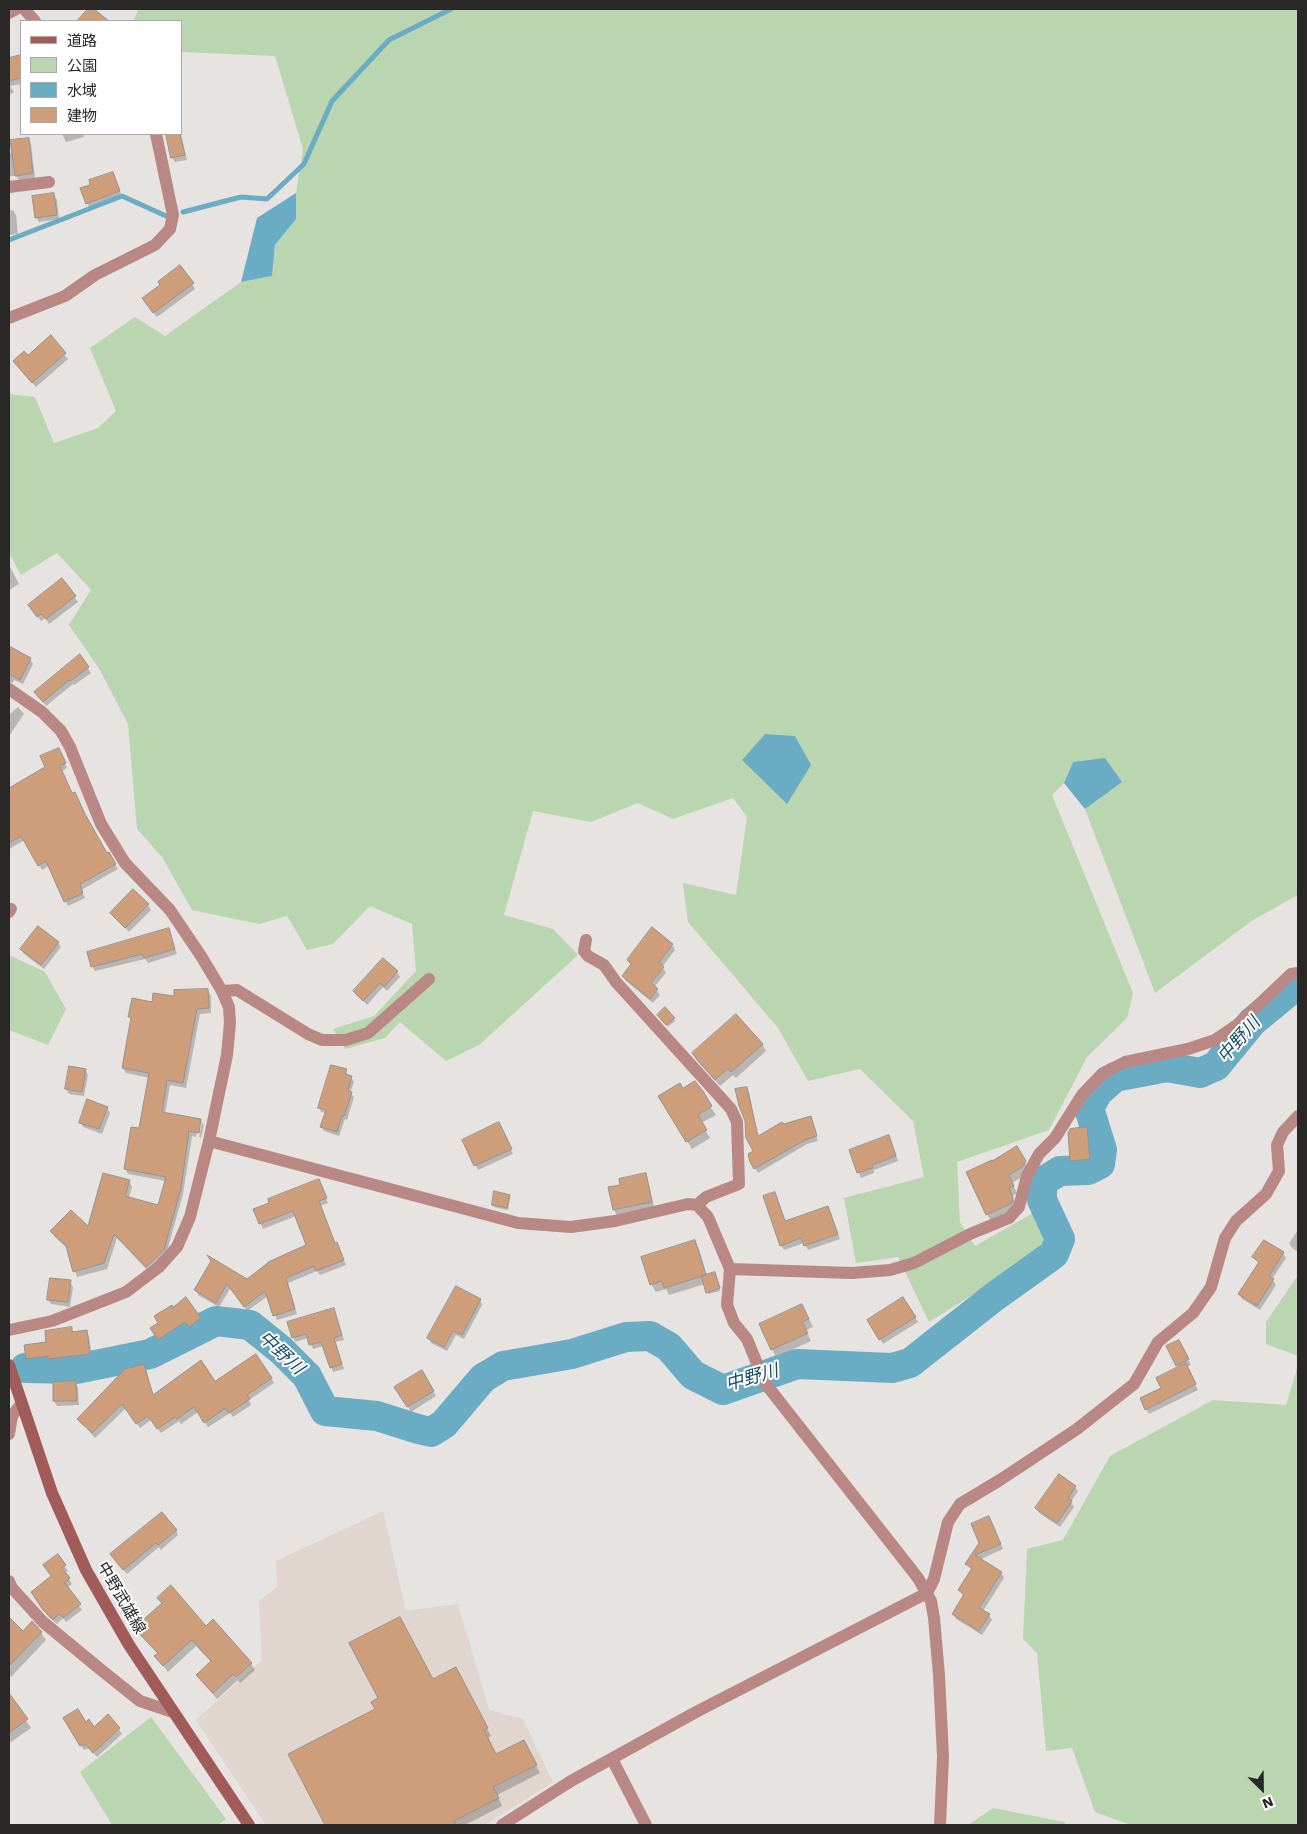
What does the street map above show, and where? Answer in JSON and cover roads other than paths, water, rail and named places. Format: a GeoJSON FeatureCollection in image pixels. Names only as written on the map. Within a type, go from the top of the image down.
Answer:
{"type":"FeatureCollection","features":[{"type":"Feature","properties":{"kind":"main road","name":"中野武雄線"},"geometry":{"type":"LineString","coordinates":[[9,1365],[52,1493],[86,1570],[129,1645],[244,1824]]}},
{"type":"Feature","properties":{"kind":"street"},"geometry":{"type":"LineString","coordinates":[[9,13],[16,9]]}},
{"type":"Feature","properties":{"kind":"street"},"geometry":{"type":"LineString","coordinates":[[24,9],[34,20]]}},
{"type":"Feature","properties":{"kind":"street"},"geometry":{"type":"LineString","coordinates":[[9,318],[65,296],[94,275],[155,245],[170,229],[173,215],[156,135]]}},
{"type":"Feature","properties":{"kind":"street"},"geometry":{"type":"LineString","coordinates":[[9,187],[49,182]]}},
{"type":"Feature","properties":{"kind":"street"},"geometry":{"type":"LineString","coordinates":[[9,689],[42,712],[61,731],[70,746],[101,824],[125,863],[170,910],[201,956],[222,991],[229,1008],[227,1055],[209,1141],[190,1217],[177,1247],[159,1267],[126,1292],[52,1321],[9,1330]]}},
{"type":"Feature","properties":{"kind":"street"},"geometry":{"type":"LineString","coordinates":[[586,940],[584,950],[588,956],[604,965],[616,982],[731,1109],[737,1122],[739,1184],[706,1196],[697,1205]]}},
{"type":"Feature","properties":{"kind":"street"},"geometry":{"type":"LineString","coordinates":[[730,1269],[852,1274],[890,1270],[914,1263],[970,1234],[1009,1218],[1019,1207],[1027,1176],[1039,1154],[1054,1138],[1082,1095],[1103,1073],[1125,1062],[1188,1049],[1215,1040],[1237,1026],[1291,974],[1298,973]]}},
{"type":"Feature","properties":{"kind":"street"},"geometry":{"type":"LineString","coordinates":[[222,991],[237,990],[322,1040],[346,1040],[368,1033],[429,979]]}},
{"type":"Feature","properties":{"kind":"street"},"geometry":{"type":"LineString","coordinates":[[502,1825],[571,1781],[696,1712],[927,1593],[934,1579],[948,1522],[960,1504],[1077,1429],[1134,1384],[1158,1342],[1193,1313],[1211,1287],[1225,1238],[1236,1221],[1266,1194],[1279,1171],[1277,1145],[1283,1132],[1298,1116]]}},
{"type":"Feature","properties":{"kind":"street"},"geometry":{"type":"LineString","coordinates":[[209,1141],[518,1223],[570,1227],[615,1220],[688,1204],[697,1205],[708,1217],[730,1269],[727,1305],[734,1323],[747,1339],[764,1383],[918,1578],[927,1593],[934,1618],[939,1674],[943,1757],[940,1825]]}},
{"type":"Feature","properties":{"kind":"street"},"geometry":{"type":"LineString","coordinates":[[9,1434],[12,1416],[21,1404]]}},
{"type":"Feature","properties":{"kind":"street"},"geometry":{"type":"LineString","coordinates":[[9,1582],[12,1588],[43,1622],[140,1701],[173,1712]]}},
{"type":"Feature","properties":{"kind":"street"},"geometry":{"type":"LineString","coordinates":[[612,1759],[646,1825]]}},
{"type":"Feature","properties":{"kind":"water"},"geometry":{"type":"Polygon","coordinates":[[[296,193],[296,219],[275,245],[272,276],[241,282],[257,218],[296,193]]]}},
{"type":"Feature","properties":{"kind":"water"},"geometry":{"type":"Polygon","coordinates":[[[765,734],[795,736],[811,765],[787,804],[742,760],[765,734]]]}},
{"type":"Feature","properties":{"kind":"water"},"geometry":{"type":"Polygon","coordinates":[[[1105,758],[1122,782],[1085,809],[1064,783],[1073,762],[1105,758]]]}},
{"type":"Feature","properties":{"kind":"waterway"},"geometry":{"type":"LineString","coordinates":[[183,212],[241,197],[267,199],[304,164],[332,101],[389,40],[451,9]]}},
{"type":"Feature","properties":{"kind":"waterway"},"geometry":{"type":"LineString","coordinates":[[9,240],[122,196],[166,216]]}},
{"type":"Feature","properties":{"kind":"waterway","name":"中野川"},"geometry":{"type":"LineString","coordinates":[[25,1368],[76,1369],[150,1354],[216,1321],[250,1325],[281,1350],[307,1376],[325,1411],[377,1416],[431,1432],[444,1424],[483,1378],[503,1366],[572,1354],[626,1337],[650,1336],[669,1347],[693,1375],[723,1390],[797,1364],[892,1368],[910,1363],[994,1297],[1054,1254],[1060,1239],[1042,1200],[1042,1182],[1060,1171],[1088,1170],[1100,1164],[1102,1150],[1089,1108],[1098,1092],[1115,1077],[1167,1067],[1200,1073],[1216,1066],[1252,1022],[1298,984]]}}]}
